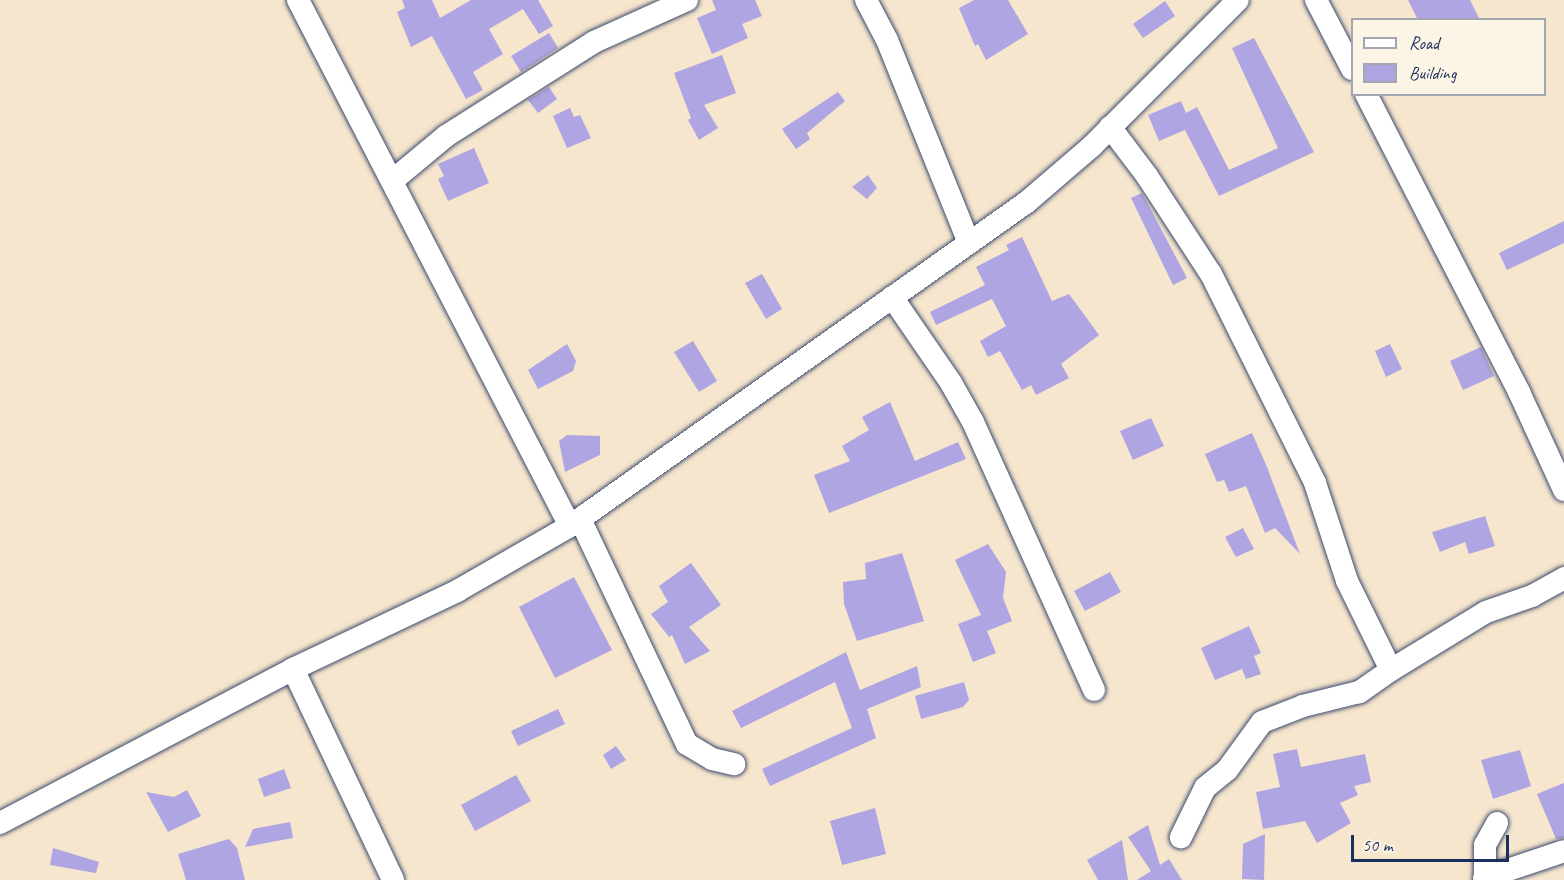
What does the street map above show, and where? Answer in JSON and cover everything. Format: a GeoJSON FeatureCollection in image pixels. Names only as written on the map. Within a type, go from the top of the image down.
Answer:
{"type":"FeatureCollection","features":[{"type":"Feature","properties":{"kind":"street"},"geometry":{"type":"LineString","coordinates":[[298,0],[392,181],[575,522],[687,744],[712,759],[734,764]]}},
{"type":"Feature","properties":{"kind":"street"},"geometry":{"type":"LineString","coordinates":[[392,181],[446,136],[594,42],[687,0]]}},
{"type":"Feature","properties":{"kind":"street"},"geometry":{"type":"LineString","coordinates":[[866,0],[887,40],[969,243]]}},
{"type":"Feature","properties":{"kind":"street"},"geometry":{"type":"LineString","coordinates":[[0,823],[293,669],[457,591],[575,522],[1027,202],[1110,127],[1238,0]]}},
{"type":"Feature","properties":{"kind":"street"},"geometry":{"type":"LineString","coordinates":[[1316,0],[1351,65]]}},
{"type":"Feature","properties":{"kind":"street"},"geometry":{"type":"LineString","coordinates":[[1367,96],[1519,392],[1564,490]]}},
{"type":"Feature","properties":{"kind":"street"},"geometry":{"type":"LineString","coordinates":[[1110,127],[1148,176],[1211,274],[1315,483],[1347,581],[1391,670]]}},
{"type":"Feature","properties":{"kind":"street"},"geometry":{"type":"LineString","coordinates":[[892,297],[951,383],[977,431],[1094,690]]}},
{"type":"Feature","properties":{"kind":"street"},"geometry":{"type":"LineString","coordinates":[[1181,837],[1205,788],[1234,762],[1262,722],[1303,706],[1359,692],[1486,612],[1532,596],[1564,578]]}},
{"type":"Feature","properties":{"kind":"street"},"geometry":{"type":"LineString","coordinates":[[293,669],[393,880]]}},
{"type":"Feature","properties":{"kind":"street"},"geometry":{"type":"LineString","coordinates":[[1497,823],[1485,845],[1485,879],[1564,851]]}},
{"type":"Feature","properties":{"kind":"building"},"geometry":{"type":"Polygon","coordinates":[[[402,0],[432,0],[440,18],[471,0],[538,0],[553,26],[539,34],[523,9],[489,29],[503,54],[473,72],[483,90],[466,99],[432,36],[411,47],[397,12],[405,8],[402,0]]]}},
{"type":"Feature","properties":{"kind":"building"},"geometry":{"type":"Polygon","coordinates":[[[712,0],[755,0],[762,16],[742,24],[748,38],[712,54],[697,18],[716,10],[712,0]]]}},
{"type":"Feature","properties":{"kind":"building"},"geometry":{"type":"Polygon","coordinates":[[[974,0],[1008,0],[1028,34],[986,60],[978,44],[975,46],[959,8],[974,0]]]}},
{"type":"Feature","properties":{"kind":"building"},"geometry":{"type":"Polygon","coordinates":[[[1408,0],[1470,0],[1479,18],[1417,18],[1408,0]]]}},
{"type":"Feature","properties":{"kind":"building"},"geometry":{"type":"Polygon","coordinates":[[[1165,1],[1175,16],[1143,38],[1133,24],[1165,1]]]}},
{"type":"Feature","properties":{"kind":"building"},"geometry":{"type":"Polygon","coordinates":[[[549,33],[558,48],[521,72],[511,56],[549,33]]]}},
{"type":"Feature","properties":{"kind":"building"},"geometry":{"type":"Polygon","coordinates":[[[1254,38],[1314,152],[1219,196],[1185,130],[1159,141],[1148,115],[1181,101],[1186,113],[1197,107],[1229,170],[1278,148],[1232,48],[1254,38]]]}},
{"type":"Feature","properties":{"kind":"building"},"geometry":{"type":"Polygon","coordinates":[[[722,55],[736,93],[704,105],[718,128],[699,140],[688,120],[691,118],[674,73],[722,55]]]}},
{"type":"Feature","properties":{"kind":"building"},"geometry":{"type":"Polygon","coordinates":[[[549,87],[557,99],[538,113],[528,100],[549,87]]]}},
{"type":"Feature","properties":{"kind":"building"},"geometry":{"type":"Polygon","coordinates":[[[838,92],[845,101],[807,133],[810,139],[796,149],[782,129],[838,92]]]}},
{"type":"Feature","properties":{"kind":"building"},"geometry":{"type":"Polygon","coordinates":[[[570,108],[574,117],[580,115],[591,138],[567,148],[553,116],[570,108]]]}},
{"type":"Feature","properties":{"kind":"building"},"geometry":{"type":"Polygon","coordinates":[[[474,148],[489,183],[448,201],[438,179],[444,176],[438,164],[474,148]]]}},
{"type":"Feature","properties":{"kind":"building"},"geometry":{"type":"Polygon","coordinates":[[[868,175],[877,188],[867,199],[852,187],[868,175]]]}},
{"type":"Feature","properties":{"kind":"building"},"geometry":{"type":"Polygon","coordinates":[[[1142,193],[1187,278],[1173,285],[1131,198],[1142,193]]]}},
{"type":"Feature","properties":{"kind":"building"},"geometry":{"type":"Polygon","coordinates":[[[1564,221],[1564,243],[1507,270],[1499,253],[1564,221]]]}},
{"type":"Feature","properties":{"kind":"building"},"geometry":{"type":"Polygon","coordinates":[[[1022,237],[1052,301],[1069,294],[1099,335],[1061,364],[1069,378],[1036,395],[1031,385],[1022,390],[1000,351],[988,357],[980,341],[1006,326],[992,299],[936,325],[930,312],[985,285],[976,267],[1009,250],[1006,245],[1022,237]]]}},
{"type":"Feature","properties":{"kind":"building"},"geometry":{"type":"Polygon","coordinates":[[[762,274],[782,309],[766,319],[745,283],[762,274]]]}},
{"type":"Feature","properties":{"kind":"building"},"geometry":{"type":"Polygon","coordinates":[[[693,341],[717,381],[699,392],[674,352],[693,341]]]}},
{"type":"Feature","properties":{"kind":"building"},"geometry":{"type":"Polygon","coordinates":[[[567,344],[576,361],[573,371],[538,389],[528,370],[567,344]]]}},
{"type":"Feature","properties":{"kind":"building"},"geometry":{"type":"Polygon","coordinates":[[[1390,344],[1402,369],[1386,377],[1375,351],[1390,344]]]}},
{"type":"Feature","properties":{"kind":"building"},"geometry":{"type":"Polygon","coordinates":[[[1481,347],[1494,376],[1463,390],[1450,361],[1481,347]]]}},
{"type":"Feature","properties":{"kind":"building"},"geometry":{"type":"Polygon","coordinates":[[[890,402],[915,461],[958,442],[966,459],[829,513],[814,475],[850,461],[842,446],[869,430],[862,417],[890,402]]]}},
{"type":"Feature","properties":{"kind":"building"},"geometry":{"type":"Polygon","coordinates":[[[1151,418],[1164,446],[1133,460],[1120,431],[1151,418]]]}},
{"type":"Feature","properties":{"kind":"building"},"geometry":{"type":"Polygon","coordinates":[[[1252,433],[1300,554],[1275,528],[1265,533],[1246,486],[1229,492],[1224,480],[1217,482],[1205,454],[1252,433]]]}},
{"type":"Feature","properties":{"kind":"building"},"geometry":{"type":"Polygon","coordinates":[[[567,435],[600,436],[600,455],[565,472],[559,441],[567,435]]]}},
{"type":"Feature","properties":{"kind":"building"},"geometry":{"type":"Polygon","coordinates":[[[1485,516],[1495,546],[1469,554],[1465,542],[1440,552],[1432,532],[1485,516]]]}},
{"type":"Feature","properties":{"kind":"building"},"geometry":{"type":"Polygon","coordinates":[[[1243,528],[1254,549],[1236,557],[1225,537],[1243,528]]]}},
{"type":"Feature","properties":{"kind":"building"},"geometry":{"type":"Polygon","coordinates":[[[988,544],[1006,572],[1003,598],[1012,621],[987,631],[996,653],[973,662],[958,624],[981,615],[955,560],[988,544]]]}},
{"type":"Feature","properties":{"kind":"building"},"geometry":{"type":"Polygon","coordinates":[[[902,553],[924,621],[857,641],[844,604],[843,582],[866,579],[865,563],[902,553]]]}},
{"type":"Feature","properties":{"kind":"building"},"geometry":{"type":"Polygon","coordinates":[[[691,563],[721,605],[689,627],[710,651],[685,664],[672,635],[669,637],[651,614],[668,602],[659,586],[691,563]]]}},
{"type":"Feature","properties":{"kind":"building"},"geometry":{"type":"Polygon","coordinates":[[[1110,572],[1121,592],[1085,611],[1074,591],[1110,572]]]}},
{"type":"Feature","properties":{"kind":"building"},"geometry":{"type":"Polygon","coordinates":[[[574,577],[612,650],[555,678],[519,607],[574,577]]]}},
{"type":"Feature","properties":{"kind":"building"},"geometry":{"type":"Polygon","coordinates":[[[1249,626],[1261,653],[1254,656],[1261,674],[1246,679],[1242,669],[1215,680],[1201,648],[1249,626]]]}},
{"type":"Feature","properties":{"kind":"building"},"geometry":{"type":"Polygon","coordinates":[[[846,652],[860,690],[917,666],[921,687],[867,709],[876,738],[770,786],[762,769],[852,728],[835,682],[741,728],[732,711],[846,652]]]}},
{"type":"Feature","properties":{"kind":"building"},"geometry":{"type":"Polygon","coordinates":[[[964,682],[969,700],[963,707],[921,719],[915,696],[964,682]]]}},
{"type":"Feature","properties":{"kind":"building"},"geometry":{"type":"Polygon","coordinates":[[[558,709],[565,724],[518,746],[511,731],[558,709]]]}},
{"type":"Feature","properties":{"kind":"building"},"geometry":{"type":"Polygon","coordinates":[[[616,746],[626,760],[611,769],[603,755],[616,746]]]}},
{"type":"Feature","properties":{"kind":"building"},"geometry":{"type":"Polygon","coordinates":[[[1297,749],[1301,767],[1365,754],[1371,782],[1354,786],[1358,795],[1340,803],[1351,823],[1317,843],[1305,821],[1263,829],[1256,792],[1280,787],[1273,754],[1297,749]]]}},
{"type":"Feature","properties":{"kind":"building"},"geometry":{"type":"Polygon","coordinates":[[[1520,750],[1531,786],[1493,799],[1481,760],[1520,750]]]}},
{"type":"Feature","properties":{"kind":"building"},"geometry":{"type":"Polygon","coordinates":[[[284,769],[291,788],[264,797],[258,779],[284,769]]]}},
{"type":"Feature","properties":{"kind":"building"},"geometry":{"type":"Polygon","coordinates":[[[516,775],[531,801],[475,831],[461,805],[516,775]]]}},
{"type":"Feature","properties":{"kind":"building"},"geometry":{"type":"Polygon","coordinates":[[[1564,783],[1564,838],[1556,839],[1537,794],[1564,783]]]}},
{"type":"Feature","properties":{"kind":"building"},"geometry":{"type":"Polygon","coordinates":[[[187,790],[201,816],[168,832],[146,792],[174,797],[187,790]]]}},
{"type":"Feature","properties":{"kind":"building"},"geometry":{"type":"Polygon","coordinates":[[[875,808],[886,854],[842,865],[830,821],[875,808]]]}},
{"type":"Feature","properties":{"kind":"building"},"geometry":{"type":"Polygon","coordinates":[[[290,822],[293,838],[245,847],[253,829],[290,822]]]}},
{"type":"Feature","properties":{"kind":"building"},"geometry":{"type":"Polygon","coordinates":[[[1148,825],[1160,865],[1169,859],[1182,880],[1137,880],[1151,871],[1128,837],[1148,825]]]}},
{"type":"Feature","properties":{"kind":"building"},"geometry":{"type":"Polygon","coordinates":[[[1265,834],[1264,880],[1242,879],[1243,844],[1265,834]]]}},
{"type":"Feature","properties":{"kind":"building"},"geometry":{"type":"Polygon","coordinates":[[[229,839],[237,848],[245,880],[186,880],[178,854],[229,839]]]}},
{"type":"Feature","properties":{"kind":"building"},"geometry":{"type":"Polygon","coordinates":[[[1122,840],[1128,880],[1098,880],[1087,860],[1122,840]]]}},
{"type":"Feature","properties":{"kind":"building"},"geometry":{"type":"Polygon","coordinates":[[[53,848],[99,862],[96,873],[50,865],[53,848]]]}}]}
